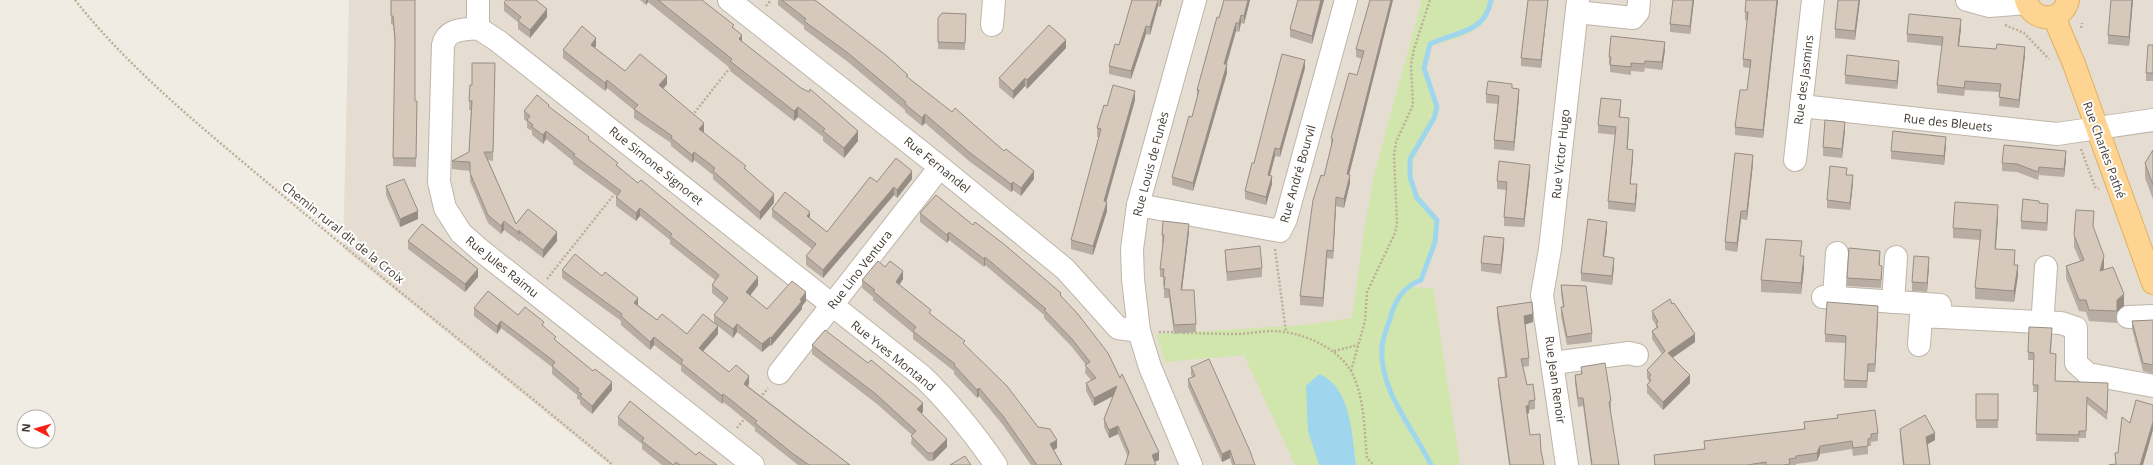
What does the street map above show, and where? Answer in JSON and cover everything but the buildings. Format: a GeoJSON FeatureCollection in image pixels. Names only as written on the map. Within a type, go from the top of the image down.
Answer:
{"type":"FeatureCollection","features":[{"type":"Feature","properties":{"kind":"main road"},"geometry":{"type":"LineString","coordinates":[[2026,2],[2035,15],[2041,17],[2054,17],[2065,8],[2068,0]]}},
{"type":"Feature","properties":{"kind":"main road","name":"Rue Charles Pathé"},"geometry":{"type":"LineString","coordinates":[[2054,17],[2074,64],[2096,129],[2153,284]]}},
{"type":"Feature","properties":{"kind":"street"},"geometry":{"type":"LineString","coordinates":[[478,0],[478,28]]}},
{"type":"Feature","properties":{"kind":"street","name":"Rue Fernandel"},"geometry":{"type":"LineString","coordinates":[[729,0],[940,167],[1065,269],[1118,328],[1139,331]]}},
{"type":"Feature","properties":{"kind":"street"},"geometry":{"type":"LineString","coordinates":[[992,25],[994,0]]}},
{"type":"Feature","properties":{"kind":"street","name":"Rue Louis de Funès"},"geometry":{"type":"LineString","coordinates":[[1191,465],[1150,367],[1139,331],[1132,250],[1138,205],[1195,0]]}},
{"type":"Feature","properties":{"kind":"street","name":"Rue André Bourvil"},"geometry":{"type":"LineString","coordinates":[[1138,205],[1280,231],[1286,219],[1346,0]]}},
{"type":"Feature","properties":{"kind":"street","name":"Rue Victor Hugo"},"geometry":{"type":"LineString","coordinates":[[1542,295],[1550,249],[1577,6],[1633,18],[1638,12],[1640,0]]}},
{"type":"Feature","properties":{"kind":"street","name":"Rue des Jasmins"},"geometry":{"type":"LineString","coordinates":[[1795,160],[1813,0]]}},
{"type":"Feature","properties":{"kind":"street"},"geometry":{"type":"LineString","coordinates":[[1967,0],[1989,6],[2026,2]]}},
{"type":"Feature","properties":{"kind":"street","name":"Rue Simone Signoret"},"geometry":{"type":"LineString","coordinates":[[478,28],[498,41],[832,306]]}},
{"type":"Feature","properties":{"kind":"street","name":"Rue Jules Raimu"},"geometry":{"type":"LineString","coordinates":[[478,28],[450,33],[445,37],[443,44],[439,182],[445,208],[461,233],[479,249],[752,465]]}},
{"type":"Feature","properties":{"kind":"street","name":"Rue des Bleuets"},"geometry":{"type":"LineString","coordinates":[[1801,106],[2057,134],[2153,120]]}},
{"type":"Feature","properties":{"kind":"street","name":"Rue Lino Ventura"},"geometry":{"type":"LineString","coordinates":[[779,373],[940,167]]}},
{"type":"Feature","properties":{"kind":"street"},"geometry":{"type":"LineString","coordinates":[[1836,253],[1828,298],[2087,316]]}},
{"type":"Feature","properties":{"kind":"street"},"geometry":{"type":"LineString","coordinates":[[1893,302],[1896,257]]}},
{"type":"Feature","properties":{"kind":"street"},"geometry":{"type":"LineString","coordinates":[[2043,312],[2046,266]]}},
{"type":"Feature","properties":{"kind":"street","name":"Rue Jean Renoir"},"geometry":{"type":"LineString","coordinates":[[1542,295],[1567,465]]}},
{"type":"Feature","properties":{"kind":"street","name":"Rue Yves Montand"},"geometry":{"type":"LineString","coordinates":[[832,306],[922,376],[944,398],[980,441],[996,465]]}},
{"type":"Feature","properties":{"kind":"street"},"geometry":{"type":"LineString","coordinates":[[1919,345],[1921,316],[2061,323],[2076,328],[2076,363],[2088,374],[2153,386]]}},
{"type":"Feature","properties":{"kind":"street"},"geometry":{"type":"LineString","coordinates":[[2128,316],[2153,316]]}},
{"type":"Feature","properties":{"kind":"street"},"geometry":{"type":"LineString","coordinates":[[1553,362],[1629,353],[1637,355]]}},
{"type":"Feature","properties":{"kind":"path","name":"Chemin rural dit de la Croix"},"geometry":{"type":"LineString","coordinates":[[75,0],[101,32],[163,93],[224,146],[329,234],[613,465]]}},
{"type":"Feature","properties":{"kind":"path"},"geometry":{"type":"LineString","coordinates":[[1351,371],[1364,321],[1367,292],[1395,233],[1397,224],[1394,155],[1396,142],[1413,105],[1411,65],[1414,49],[1430,0]]}},
{"type":"Feature","properties":{"kind":"path"},"geometry":{"type":"LineString","coordinates":[[2003,24],[2024,33],[2053,63]]}},
{"type":"Feature","properties":{"kind":"path"},"geometry":{"type":"LineString","coordinates":[[1274,230],[1274,244],[1286,332]]}},
{"type":"Feature","properties":{"kind":"path"},"geometry":{"type":"LineString","coordinates":[[1139,331],[1236,334],[1274,331],[1286,332],[1297,334],[1333,351],[1351,371],[1361,402],[1367,458],[1374,465]]}},
{"type":"Feature","properties":{"kind":"path"},"geometry":{"type":"LineString","coordinates":[[1333,351],[1358,345]]}},
{"type":"Feature","properties":{"kind":"path"},"geometry":{"type":"LineString","coordinates":[[757,403],[779,373]]}},
{"type":"Feature","properties":{"kind":"path"},"geometry":{"type":"LineString","coordinates":[[725,443],[748,414]]}},
{"type":"Feature","properties":{"kind":"shaded area"},"geometry":{"type":"Polygon","coordinates":[[[349,0],[2153,0],[2153,465],[610,465],[343,248],[349,0]]]}},
{"type":"Feature","properties":{"kind":"green space"},"geometry":{"type":"Polygon","coordinates":[[[1422,0],[1493,0],[1490,11],[1479,27],[1462,36],[1432,46],[1426,70],[1439,107],[1438,116],[1413,160],[1412,178],[1420,197],[1439,220],[1435,245],[1421,282],[1410,287],[1433,288],[1460,465],[1295,465],[1244,355],[1165,362],[1156,334],[1305,325],[1352,318],[1364,231],[1374,175],[1422,0]]]}},
{"type":"Feature","properties":{"kind":"water"},"geometry":{"type":"Polygon","coordinates":[[[1319,374],[1330,380],[1338,389],[1344,400],[1351,426],[1356,465],[1319,465],[1308,431],[1306,386],[1319,374]]]}},
{"type":"Feature","properties":{"kind":"waterway"},"geometry":{"type":"LineString","coordinates":[[1431,465],[1392,394],[1386,379],[1383,364],[1382,345],[1397,300],[1409,286],[1421,280],[1435,242],[1437,220],[1417,198],[1410,177],[1410,159],[1434,118],[1437,107],[1424,68],[1430,44],[1468,30],[1476,25],[1483,19],[1488,11],[1491,0]]}}]}
